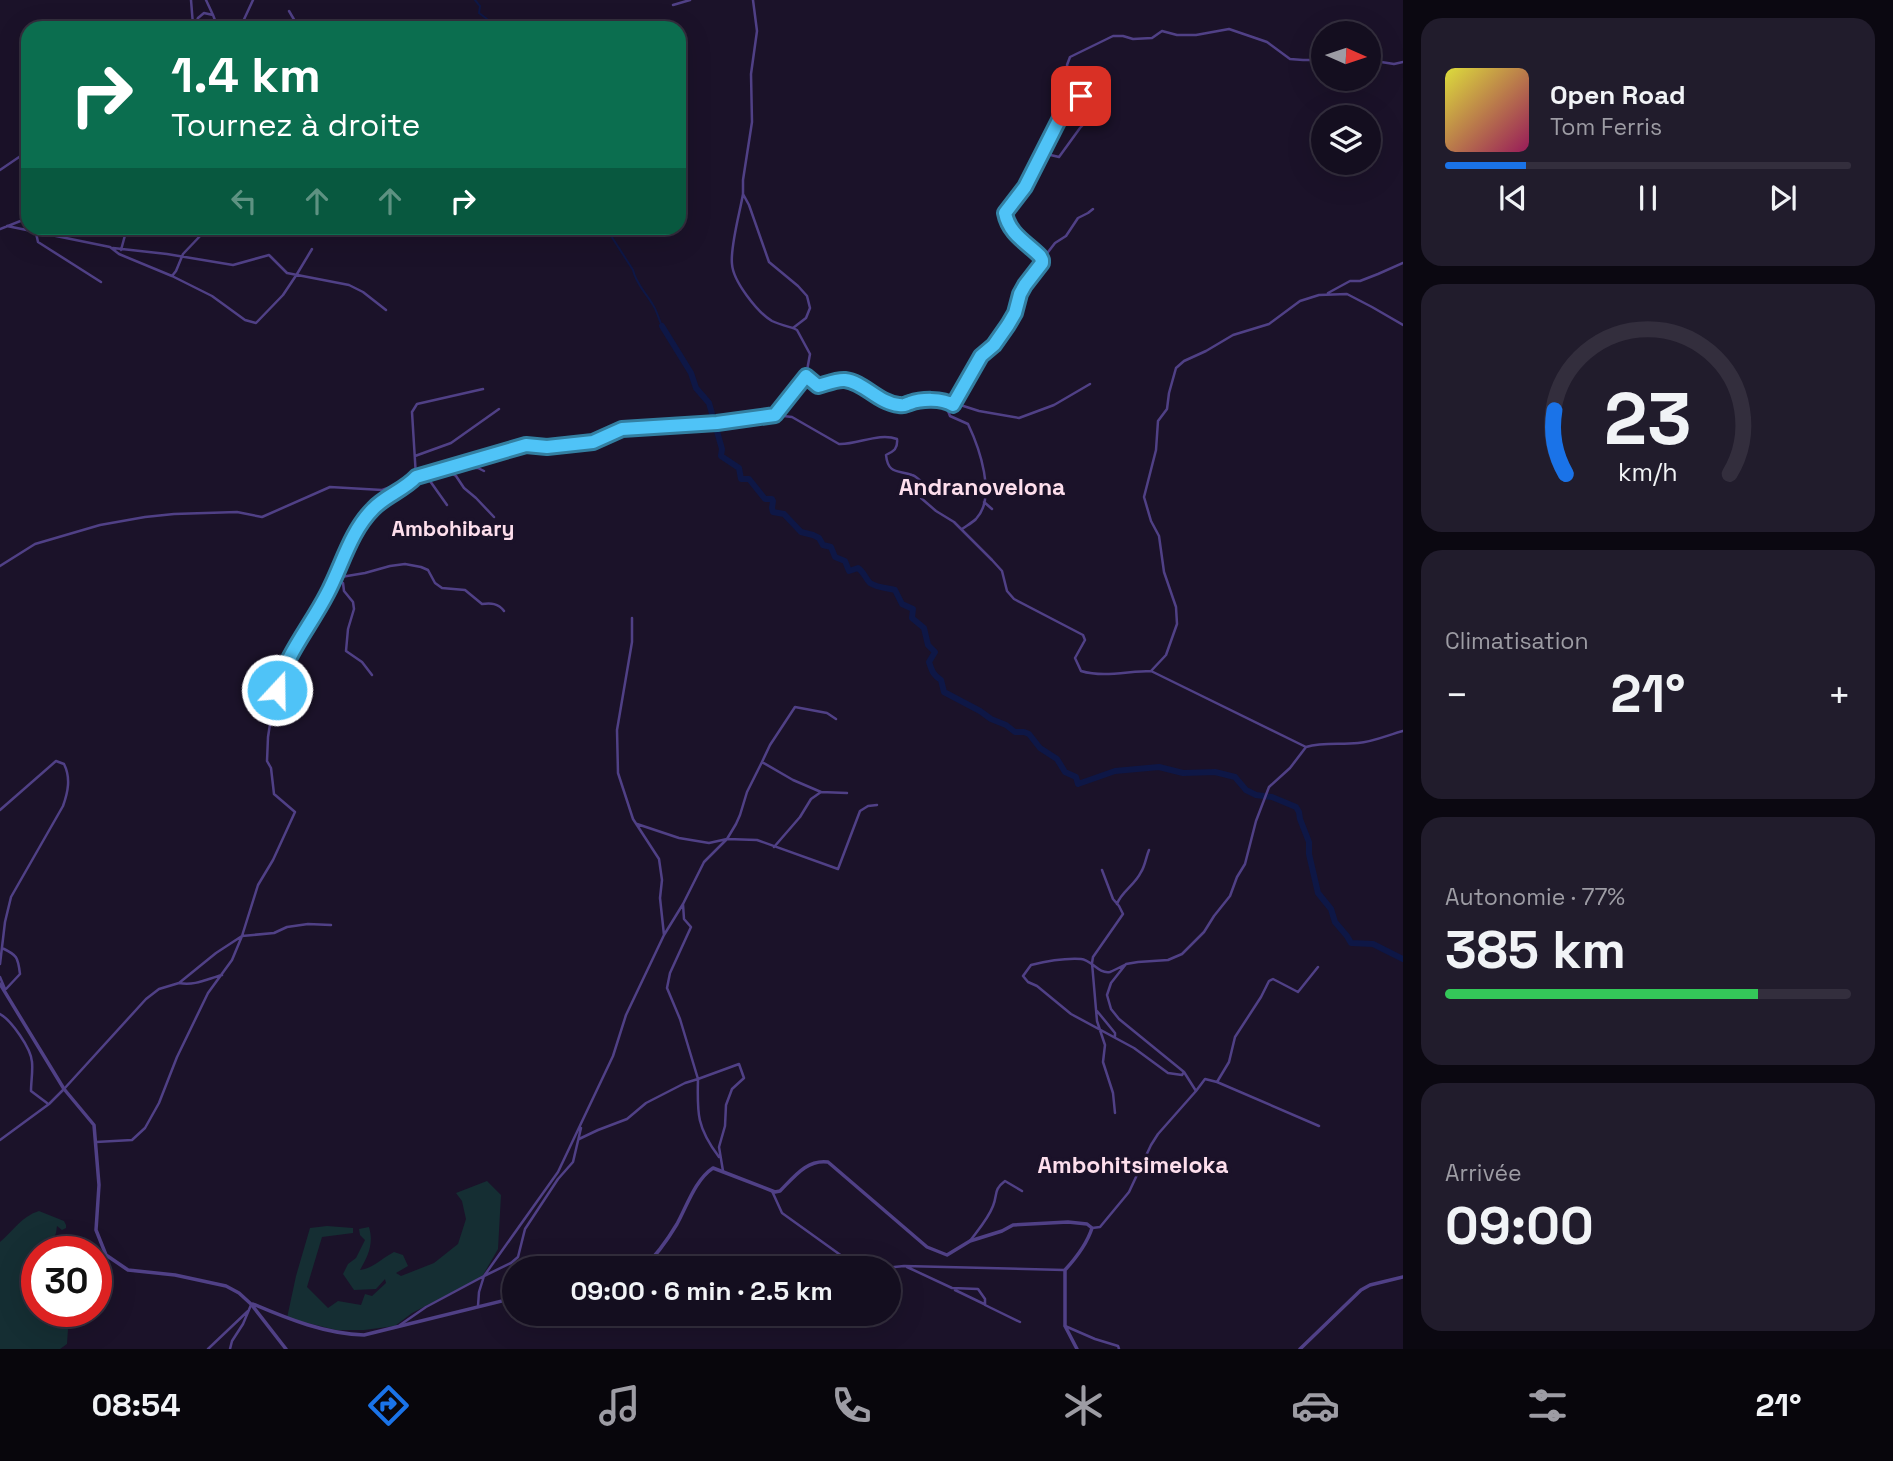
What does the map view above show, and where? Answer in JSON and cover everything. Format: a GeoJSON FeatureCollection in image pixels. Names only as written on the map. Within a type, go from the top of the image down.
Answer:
{"type":"FeatureCollection","features":[{"type":"Feature","properties":{"kind":"street"},"geometry":{"type":"LineString","coordinates":[[191,0],[193,21]]}},
{"type":"Feature","properties":{"kind":"street"},"geometry":{"type":"LineString","coordinates":[[206,0],[216,21]]}},
{"type":"Feature","properties":{"kind":"street"},"geometry":{"type":"LineString","coordinates":[[243,21],[253,0]]}},
{"type":"Feature","properties":{"kind":"street"},"geometry":{"type":"LineString","coordinates":[[673,5],[690,0]]}},
{"type":"Feature","properties":{"kind":"street"},"geometry":{"type":"LineString","coordinates":[[753,0],[757,30],[751,74],[752,122],[731,263],[742,289],[763,314],[772,321],[797,330],[810,354],[806,376],[775,415]]}},
{"type":"Feature","properties":{"kind":"street"},"geometry":{"type":"LineString","coordinates":[[289,10],[295,21]]}},
{"type":"Feature","properties":{"kind":"street"},"geometry":{"type":"LineString","coordinates":[[197,21],[204,13],[214,15]]}},
{"type":"Feature","properties":{"kind":"street"},"geometry":{"type":"LineString","coordinates":[[1042,260],[1014,234],[1005,213],[1025,187],[1060,118],[1083,91],[1083,87],[1069,75],[1067,65],[1070,57],[1113,36],[1152,38],[1162,31],[1196,34],[1229,29],[1267,42],[1290,59],[1311,59]]}},
{"type":"Feature","properties":{"kind":"street"},"geometry":{"type":"LineString","coordinates":[[1381,62],[1403,62]]}},
{"type":"Feature","properties":{"kind":"street"},"geometry":{"type":"LineString","coordinates":[[1042,153],[1059,157],[1080,128],[1105,102]]}},
{"type":"Feature","properties":{"kind":"street"},"geometry":{"type":"LineString","coordinates":[[0,170],[21,156]]}},
{"type":"Feature","properties":{"kind":"street"},"geometry":{"type":"LineString","coordinates":[[743,194],[769,262],[807,296],[810,308],[806,318],[793,328]]}},
{"type":"Feature","properties":{"kind":"street"},"geometry":{"type":"LineString","coordinates":[[961,530],[975,519],[984,502],[985,474],[976,439],[968,424],[948,413],[981,356],[994,345],[1011,320],[1020,294],[1042,260],[1055,243],[1066,236],[1078,218],[1093,209]]}},
{"type":"Feature","properties":{"kind":"street"},"geometry":{"type":"LineString","coordinates":[[0,229],[21,221]]}},
{"type":"Feature","properties":{"kind":"street"},"geometry":{"type":"LineString","coordinates":[[7,226],[21,229]]}},
{"type":"Feature","properties":{"kind":"street"},"geometry":{"type":"LineString","coordinates":[[36,235],[38,242],[101,282]]}},
{"type":"Feature","properties":{"kind":"street"},"geometry":{"type":"LineString","coordinates":[[47,235],[121,250],[233,265],[269,256],[287,273],[349,285],[386,310]]}},
{"type":"Feature","properties":{"kind":"street"},"geometry":{"type":"LineString","coordinates":[[121,250],[125,235]]}},
{"type":"Feature","properties":{"kind":"street"},"geometry":{"type":"LineString","coordinates":[[172,276],[182,257],[201,235]]}},
{"type":"Feature","properties":{"kind":"street"},"geometry":{"type":"LineString","coordinates":[[110,247],[212,296],[245,320],[256,323],[283,295],[312,248]]}},
{"type":"Feature","properties":{"kind":"street"},"geometry":{"type":"LineString","coordinates":[[1326,295],[1350,281],[1369,278],[1403,263]]}},
{"type":"Feature","properties":{"kind":"street"},"geometry":{"type":"LineString","coordinates":[[1152,671],[1166,654],[1177,624],[1176,607],[1164,572],[1159,536],[1144,497],[1154,463],[1158,421],[1167,409],[1176,368],[1233,335],[1269,324],[1300,301],[1319,295],[1347,294],[1403,326]]}},
{"type":"Feature","properties":{"kind":"street"},"geometry":{"type":"LineString","coordinates":[[806,376],[818,386],[844,379],[887,402],[902,406],[911,402],[949,402],[1018,418],[1054,405],[1090,384]]}},
{"type":"Feature","properties":{"kind":"street"},"geometry":{"type":"LineString","coordinates":[[96,1142],[132,1140],[145,1128],[159,1103],[177,1057],[208,993],[232,960],[258,885],[295,812],[274,794],[271,768],[267,761],[273,705],[281,675],[335,578],[359,527],[373,508],[408,486],[416,477],[412,412],[418,404],[483,389]]}},
{"type":"Feature","properties":{"kind":"street"},"geometry":{"type":"LineString","coordinates":[[415,456],[451,443],[499,409]]}},
{"type":"Feature","properties":{"kind":"street"},"geometry":{"type":"LineString","coordinates":[[0,566],[35,544],[100,524],[174,514],[237,512],[262,517],[330,487],[382,491],[416,477],[526,445],[547,447],[593,442],[622,429],[714,424],[775,415],[792,417],[839,444],[890,436],[897,439],[894,451],[886,456],[886,461],[893,471],[912,475],[922,482],[921,498],[954,522],[997,565],[1002,571],[1006,591],[1014,599],[1083,635],[1085,640],[1075,658],[1081,671],[1094,675],[1152,671],[1306,747],[1329,743],[1355,744],[1403,731]]}},
{"type":"Feature","properties":{"kind":"street"},"geometry":{"type":"LineString","coordinates":[[416,477],[420,480],[470,468],[484,471]]}},
{"type":"Feature","properties":{"kind":"street"},"geometry":{"type":"LineString","coordinates":[[449,472],[494,516]]}},
{"type":"Feature","properties":{"kind":"street"},"geometry":{"type":"LineString","coordinates":[[430,477],[447,505]]}},
{"type":"Feature","properties":{"kind":"street"},"geometry":{"type":"LineString","coordinates":[[984,502],[992,509]]}},
{"type":"Feature","properties":{"kind":"street"},"geometry":{"type":"LineString","coordinates":[[335,578],[405,564],[421,567],[428,570],[435,583],[442,588],[465,590],[482,604],[492,603],[504,611]]}},
{"type":"Feature","properties":{"kind":"street"},"geometry":{"type":"LineString","coordinates":[[335,578],[343,583],[344,591],[353,602],[354,610],[348,629],[346,651],[362,662],[372,675]]}},
{"type":"Feature","properties":{"kind":"street"},"geometry":{"type":"LineString","coordinates":[[632,618],[632,642],[617,730],[618,773],[633,819],[659,859],[664,935]]}},
{"type":"Feature","properties":{"kind":"street"},"geometry":{"type":"LineString","coordinates":[[478,1307],[484,1276],[558,1172],[613,1056],[626,1015],[664,935],[704,862],[727,839],[770,745],[794,707],[827,713],[836,719]]}},
{"type":"Feature","properties":{"kind":"street"},"geometry":{"type":"LineString","coordinates":[[1184,1072],[1182,1076],[1168,1073],[1115,1036],[1071,1014],[1023,976],[1031,965],[1043,962],[1084,959],[1100,971],[1108,973],[1126,964],[1167,960],[1182,954],[1204,932],[1230,896],[1245,864],[1256,821],[1269,787],[1290,768],[1306,747]]}},
{"type":"Feature","properties":{"kind":"street"},"geometry":{"type":"LineString","coordinates":[[0,810],[56,761],[64,764],[68,772],[68,792],[63,806],[11,897],[0,964]]}},
{"type":"Feature","properties":{"kind":"street"},"geometry":{"type":"LineString","coordinates":[[762,762],[821,792],[847,793]]}},
{"type":"Feature","properties":{"kind":"street"},"geometry":{"type":"LineString","coordinates":[[774,847],[800,817],[811,799],[821,792]]}},
{"type":"Feature","properties":{"kind":"street"},"geometry":{"type":"LineString","coordinates":[[637,824],[678,838],[709,843],[727,839],[757,840],[838,869],[860,811],[877,805]]}},
{"type":"Feature","properties":{"kind":"street"},"geometry":{"type":"LineString","coordinates":[[1117,905],[1119,898],[1132,886],[1141,872],[1149,850]]}},
{"type":"Feature","properties":{"kind":"street"},"geometry":{"type":"LineString","coordinates":[[1102,870],[1113,899],[1123,914],[1093,957],[1092,963],[1096,1009],[1105,1045],[1103,1062],[1114,1093],[1115,1113]]}},
{"type":"Feature","properties":{"kind":"street"},"geometry":{"type":"LineString","coordinates":[[683,904],[684,919],[691,927],[670,973],[667,988],[680,1019],[698,1079],[699,1122],[720,1158]]}},
{"type":"Feature","properties":{"kind":"street"},"geometry":{"type":"LineString","coordinates":[[0,1140],[64,1089],[146,999],[159,989],[179,983],[242,936],[274,933],[287,927],[308,924],[331,925]]}},
{"type":"Feature","properties":{"kind":"street"},"geometry":{"type":"LineString","coordinates":[[2,948],[12,952],[18,959],[20,974],[5,990]]}},
{"type":"Feature","properties":{"kind":"street"},"geometry":{"type":"LineString","coordinates":[[1126,964],[1111,983],[1107,995],[1111,1009],[1133,1032],[1184,1072],[1196,1091]]}},
{"type":"Feature","properties":{"kind":"street"},"geometry":{"type":"LineString","coordinates":[[1217,1082],[1229,1062],[1235,1037],[1269,981],[1273,979],[1298,992],[1318,967]]}},
{"type":"Feature","properties":{"kind":"street"},"geometry":{"type":"LineString","coordinates":[[179,983],[189,985],[222,975]]}},
{"type":"Feature","properties":{"kind":"street"},"geometry":{"type":"LineString","coordinates":[[0,977],[5,990]]}},
{"type":"Feature","properties":{"kind":"street"},"geometry":{"type":"LineString","coordinates":[[0,984],[64,1089],[94,1125],[99,1185],[96,1230],[106,1255],[128,1270],[175,1275],[226,1286],[251,1304],[286,1349]]}},
{"type":"Feature","properties":{"kind":"street"},"geometry":{"type":"LineString","coordinates":[[1096,1009],[1115,1036]]}},
{"type":"Feature","properties":{"kind":"street"},"geometry":{"type":"LineString","coordinates":[[0,1014],[10,1021],[29,1052],[32,1061],[31,1091],[48,1104]]}},
{"type":"Feature","properties":{"kind":"street"},"geometry":{"type":"LineString","coordinates":[[579,1139],[627,1119],[646,1103],[685,1083],[739,1064],[744,1079],[732,1089],[726,1105],[725,1126],[719,1147],[723,1171]]}},
{"type":"Feature","properties":{"kind":"street"},"geometry":{"type":"LineString","coordinates":[[652,1256],[675,1228],[706,1172],[713,1168],[772,1191],[780,1191],[806,1165],[819,1161],[828,1162],[928,1247],[947,1255],[970,1241],[1013,1225],[1068,1222],[1100,1227],[1129,1192],[1150,1145],[1205,1079],[1319,1126]]}},
{"type":"Feature","properties":{"kind":"street"},"geometry":{"type":"LineString","coordinates":[[397,1327],[426,1307],[518,1257],[525,1229],[558,1179],[573,1162],[582,1125]]}},
{"type":"Feature","properties":{"kind":"street"},"geometry":{"type":"LineString","coordinates":[[970,1241],[994,1205],[996,1189],[1002,1182],[1005,1181],[1022,1191]]}},
{"type":"Feature","properties":{"kind":"street"},"geometry":{"type":"LineString","coordinates":[[772,1191],[782,1213],[842,1256]]}},
{"type":"Feature","properties":{"kind":"street"},"geometry":{"type":"LineString","coordinates":[[1077,1349],[1065,1326],[1065,1270],[1078,1255],[1093,1228]]}},
{"type":"Feature","properties":{"kind":"street"},"geometry":{"type":"LineString","coordinates":[[901,1266],[1065,1270]]}},
{"type":"Feature","properties":{"kind":"street"},"geometry":{"type":"LineString","coordinates":[[904,1266],[1020,1322]]}},
{"type":"Feature","properties":{"kind":"street"},"geometry":{"type":"LineString","coordinates":[[1300,1349],[1361,1290],[1403,1278]]}},
{"type":"Feature","properties":{"kind":"street"},"geometry":{"type":"LineString","coordinates":[[952,1288],[978,1289],[985,1298],[985,1305]]}},
{"type":"Feature","properties":{"kind":"street"},"geometry":{"type":"LineString","coordinates":[[251,1304],[345,1335],[364,1335],[502,1301]]}},
{"type":"Feature","properties":{"kind":"street"},"geometry":{"type":"LineString","coordinates":[[230,1349],[251,1304]]}},
{"type":"Feature","properties":{"kind":"street"},"geometry":{"type":"LineString","coordinates":[[208,1349],[248,1311]]}},
{"type":"Feature","properties":{"kind":"street"},"geometry":{"type":"LineString","coordinates":[[1065,1326],[1118,1346],[1119,1349]]}},
{"type":"Feature","properties":{"kind":"green space"},"geometry":{"type":"Polygon","coordinates":[[[487,1181],[501,1195],[498,1249],[482,1277],[412,1313],[395,1326],[336,1330],[287,1318],[310,1228],[353,1228],[353,1233],[322,1237],[307,1287],[328,1308],[338,1301],[361,1305],[365,1294],[372,1296],[386,1283],[385,1279],[376,1289],[354,1290],[343,1274],[348,1264],[356,1258],[365,1240],[359,1229],[369,1227],[371,1239],[368,1255],[360,1270],[374,1265],[394,1252],[403,1255],[408,1266],[396,1273],[401,1276],[434,1263],[458,1244],[466,1219],[462,1201],[456,1193],[487,1181]]]}},
{"type":"Feature","properties":{"kind":"green space"},"geometry":{"type":"Polygon","coordinates":[[[39,1211],[64,1221],[66,1228],[62,1230],[57,1226],[55,1236],[21,1236],[21,1327],[67,1327],[67,1344],[60,1349],[0,1349],[0,1242],[33,1213],[39,1211]]]}},
{"type":"Feature","properties":{"kind":"waterway"},"geometry":{"type":"LineString","coordinates":[[475,0],[480,6],[479,13],[487,21]]}},
{"type":"Feature","properties":{"kind":"waterway"},"geometry":{"type":"LineString","coordinates":[[610,235],[654,307],[662,326]]}},
{"type":"Feature","properties":{"kind":"waterway"},"geometry":{"type":"LineString","coordinates":[[662,326],[691,373],[696,388],[709,403],[722,449],[721,456],[739,468],[741,479],[749,479],[765,499],[772,499],[773,512],[784,514],[801,532],[813,535],[819,538],[823,545],[831,547],[835,557],[845,561],[849,571],[858,568],[870,583],[895,590],[902,604],[913,609],[912,618],[924,628],[928,645],[935,652],[929,662],[933,672],[941,680],[944,692],[1015,732],[1029,734],[1040,748],[1057,759],[1065,772],[1076,777],[1078,784],[1115,771],[1159,767],[1183,773],[1215,772],[1235,777],[1246,790],[1256,795],[1272,797],[1296,807],[1309,842],[1318,893],[1331,909],[1335,922],[1351,943],[1373,944],[1403,959]]}},
{"type":"Feature","properties":{"kind":"district","name":"Andranovelona"},"geometry":{"type":"Point","coordinates":[982,487]}},
{"type":"Feature","properties":{"kind":"district","name":"Ambohibary"},"geometry":{"type":"Point","coordinates":[453,528]}},
{"type":"Feature","properties":{"kind":"district","name":"Ambohitsimeloka"},"geometry":{"type":"Point","coordinates":[1133,1165]}},
{"type":"Feature","properties":{"kind":"route"},"geometry":{"type":"LineString","coordinates":[[277,690],[291,653],[325,598],[359,527],[373,508],[408,486],[416,477],[526,445],[547,447],[593,442],[622,429],[717,423],[775,415],[806,376],[818,386],[844,379],[874,396],[902,406],[911,402],[938,401],[953,405],[981,356],[994,345],[1008,325],[1015,313],[1020,294],[1042,263],[1040,256],[1014,234],[1005,213],[1025,187],[1060,118],[1081,96]]}}]}
